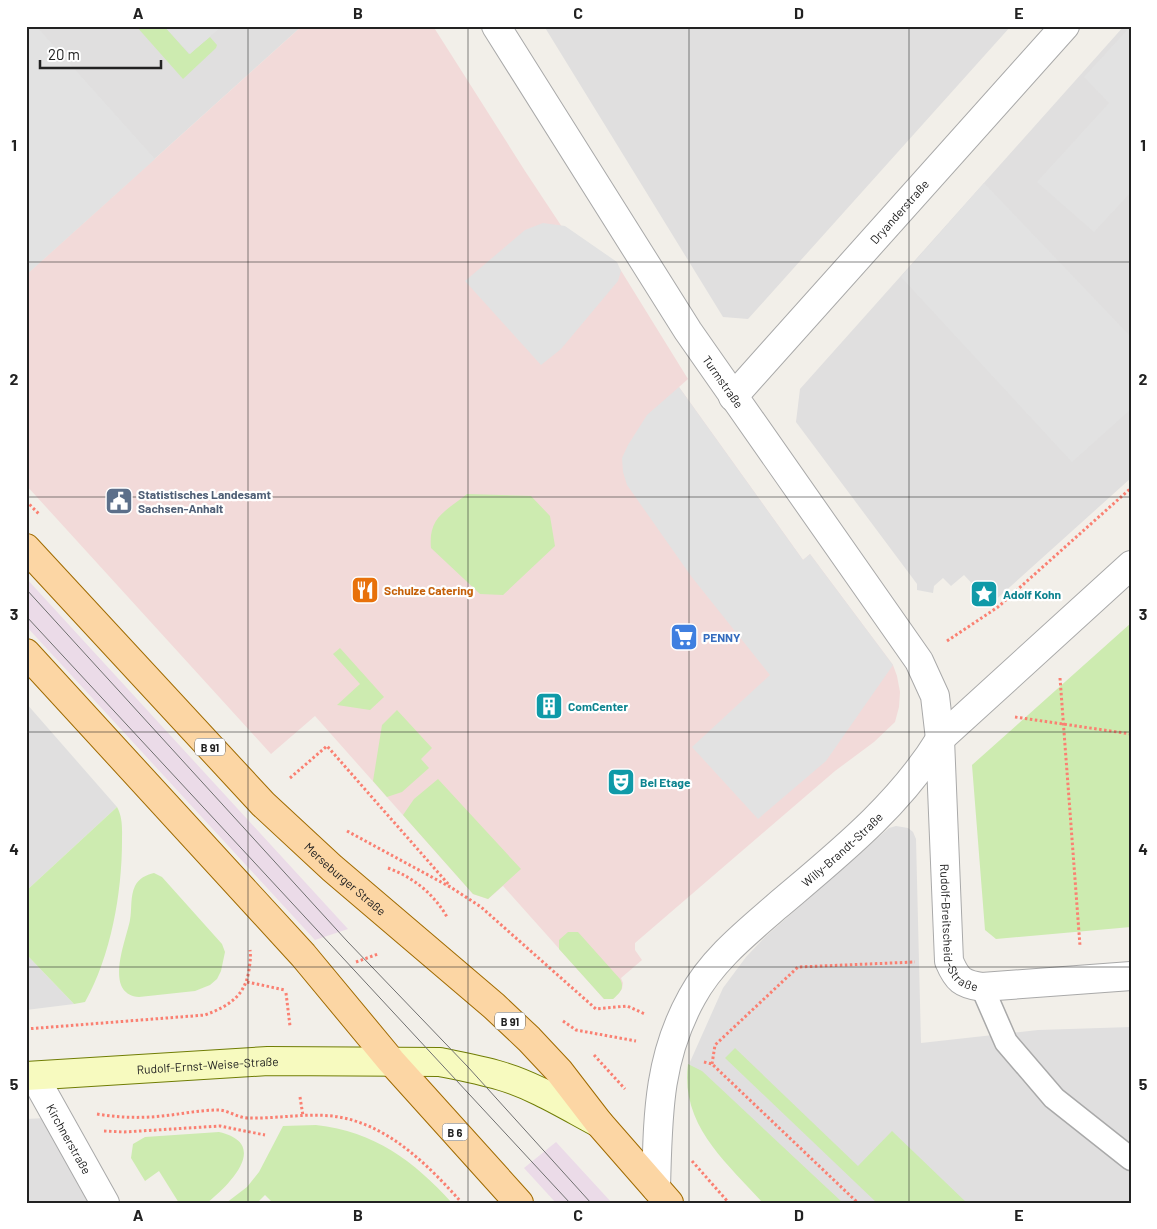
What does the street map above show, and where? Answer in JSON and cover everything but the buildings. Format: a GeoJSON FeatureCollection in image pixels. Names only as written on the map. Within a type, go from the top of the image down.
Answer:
{"type":"FeatureCollection","features":[{"type":"Feature","properties":{"kind":"main road","name":"Merseburger Straße"},"geometry":{"type":"LineString","coordinates":[[26,548],[263,804],[346,880],[529,1039],[559,1071],[599,1123],[663,1196]]}},
{"type":"Feature","properties":{"kind":"main road"},"geometry":{"type":"LineString","coordinates":[[26,653],[302,955],[391,1061]]}},
{"type":"Feature","properties":{"kind":"main road","name":"Rudolf-Ernst-Weise-Straße"},"geometry":{"type":"LineString","coordinates":[[30,1076],[268,1061],[440,1062],[502,1076],[538,1090],[599,1123]]}},
{"type":"Feature","properties":{"kind":"main road","name":"B 6"},"geometry":{"type":"LineString","coordinates":[[391,1061],[519,1203]]}},
{"type":"Feature","properties":{"kind":"street","name":"Turmstraße"},"geometry":{"type":"LineString","coordinates":[[496,26],[678,314],[733,397],[919,661],[935,696],[940,738]]}},
{"type":"Feature","properties":{"kind":"street","name":"Dryanderstraße"},"geometry":{"type":"LineString","coordinates":[[733,397],[1066,26]]}},
{"type":"Feature","properties":{"kind":"street","name":"Willy-Brandt-Straße"},"geometry":{"type":"LineString","coordinates":[[663,1196],[659,1100],[670,1051],[692,997],[706,974],[749,931],[869,826],[906,788],[925,763],[940,738],[1131,565]]}},
{"type":"Feature","properties":{"kind":"street","name":"Rudolf-Breitscheid-Straße"},"geometry":{"type":"LineString","coordinates":[[940,738],[949,961],[955,976],[967,985],[982,987],[1131,976]]}},
{"type":"Feature","properties":{"kind":"street","name":"Kirchnerstraße"},"geometry":{"type":"LineString","coordinates":[[30,1076],[53,1108],[105,1203]]}},
{"type":"Feature","properties":{"kind":"lane"},"geometry":{"type":"LineString","coordinates":[[982,987],[1006,1042],[1054,1098],[1131,1159]]}},
{"type":"Feature","properties":{"kind":"path"},"geometry":{"type":"LineString","coordinates":[[947,641],[998,606],[1131,488]]}},
{"type":"Feature","properties":{"kind":"path"},"geometry":{"type":"LineString","coordinates":[[26,501],[40,516]]}},
{"type":"Feature","properties":{"kind":"path"},"geometry":{"type":"LineString","coordinates":[[1060,675],[1082,979]]}},
{"type":"Feature","properties":{"kind":"path"},"geometry":{"type":"LineString","coordinates":[[1014,717],[1131,734]]}},
{"type":"Feature","properties":{"kind":"path"},"geometry":{"type":"LineString","coordinates":[[290,778],[326,746],[452,888]]}},
{"type":"Feature","properties":{"kind":"path"},"geometry":{"type":"LineString","coordinates":[[283,773],[297,784]]}},
{"type":"Feature","properties":{"kind":"path"},"geometry":{"type":"LineString","coordinates":[[340,825],[347,831],[452,888],[481,907],[596,1009],[627,1006]]}},
{"type":"Feature","properties":{"kind":"path"},"geometry":{"type":"LineString","coordinates":[[712,1064],[714,1045],[798,967],[915,962]]}},
{"type":"Feature","properties":{"kind":"path"},"geometry":{"type":"LineString","coordinates":[[26,1029],[205,1015],[223,1008],[241,992],[247,982]]}},
{"type":"Feature","properties":{"kind":"path"},"geometry":{"type":"LineString","coordinates":[[557,1016],[576,1030],[635,1041],[712,1064],[858,1203]]}},
{"type":"Feature","properties":{"kind":"path"},"geometry":{"type":"LineString","coordinates":[[576,1030],[579,1036]]}},
{"type":"Feature","properties":{"kind":"path"},"geometry":{"type":"LineString","coordinates":[[594,1054],[632,1095]]}},
{"type":"Feature","properties":{"kind":"path"},"geometry":{"type":"LineString","coordinates":[[53,1108],[120,1117],[150,1117],[220,1110],[246,1118],[339,1117],[362,1123],[384,1134],[422,1161],[462,1203]]}},
{"type":"Feature","properties":{"kind":"path"},"geometry":{"type":"LineString","coordinates":[[101,1130],[124,1132],[220,1126],[265,1135]]}},
{"type":"Feature","properties":{"kind":"shaded area"},"geometry":{"type":"Polygon","coordinates":[[[26,26],[302,26],[26,275],[26,26]]]}},
{"type":"Feature","properties":{"kind":"shaded area"},"geometry":{"type":"Polygon","coordinates":[[[26,26],[36,26],[155,159],[26,275],[26,26]]]}},
{"type":"Feature","properties":{"kind":"shaded area"},"geometry":{"type":"Polygon","coordinates":[[[164,26],[222,26],[190,54],[164,26]]]}},
{"type":"Feature","properties":{"kind":"shaded area"},"geometry":{"type":"Polygon","coordinates":[[[302,26],[433,26],[564,230],[620,269],[688,379],[679,387],[803,560],[810,554],[893,665],[897,676],[900,692],[895,722],[874,742],[835,771],[635,943],[635,950],[642,960],[621,978],[623,983],[622,989],[613,999],[604,999],[503,886],[488,899],[473,894],[315,716],[271,754],[26,485],[26,275],[302,26]]]}},
{"type":"Feature","properties":{"kind":"shaded area"},"geometry":{"type":"Polygon","coordinates":[[[544,26],[1011,26],[748,319],[723,317],[544,26]]]}},
{"type":"Feature","properties":{"kind":"shaded area"},"geometry":{"type":"Polygon","coordinates":[[[1124,26],[1131,26],[1131,478],[991,604],[964,575],[951,586],[943,578],[934,586],[933,593],[917,590],[917,584],[796,422],[800,389],[1124,26]]]}},
{"type":"Feature","properties":{"kind":"shaded area"},"geometry":{"type":"Polygon","coordinates":[[[1131,26],[1131,192],[1094,232],[1037,182],[1109,103],[1084,77],[1131,26]]]}},
{"type":"Feature","properties":{"kind":"shaded area"},"geometry":{"type":"Polygon","coordinates":[[[984,183],[1131,337],[1131,409],[1072,462],[901,277],[984,183]]]}},
{"type":"Feature","properties":{"kind":"shaded area"},"geometry":{"type":"Polygon","coordinates":[[[543,223],[565,226],[617,262],[621,271],[618,281],[561,349],[541,365],[465,281],[525,230],[543,223]]]}},
{"type":"Feature","properties":{"kind":"shaded area"},"geometry":{"type":"Polygon","coordinates":[[[679,387],[803,560],[810,554],[893,665],[826,761],[758,819],[692,747],[770,675],[691,576],[627,485],[623,472],[622,458],[647,415],[679,387]]]}},
{"type":"Feature","properties":{"kind":"shaded area"},"geometry":{"type":"Polygon","coordinates":[[[26,578],[348,929],[315,940],[26,626],[26,578]]]}},
{"type":"Feature","properties":{"kind":"shaded area"},"geometry":{"type":"Polygon","coordinates":[[[26,703],[117,807],[26,891],[26,703]]]}},
{"type":"Feature","properties":{"kind":"shaded area"},"geometry":{"type":"Polygon","coordinates":[[[896,826],[908,828],[913,832],[916,839],[921,1043],[1038,1030],[1131,1027],[1131,1203],[786,1203],[691,1095],[690,1062],[723,988],[746,957],[766,936],[889,828],[896,826]]]}},
{"type":"Feature","properties":{"kind":"shaded area"},"geometry":{"type":"Polygon","coordinates":[[[26,954],[74,1004],[26,1010],[26,954]]]}},
{"type":"Feature","properties":{"kind":"shaded area"},"geometry":{"type":"Polygon","coordinates":[[[65,1117],[119,1203],[26,1203],[26,1119],[65,1117]]]}},
{"type":"Feature","properties":{"kind":"shaded area"},"geometry":{"type":"Polygon","coordinates":[[[556,1142],[612,1203],[556,1203],[524,1168],[556,1142]]]}},
{"type":"Feature","properties":{"kind":"green space"},"geometry":{"type":"Polygon","coordinates":[[[136,26],[164,26],[189,54],[210,37],[217,45],[183,79],[136,26]]]}},
{"type":"Feature","properties":{"kind":"green space"},"geometry":{"type":"Polygon","coordinates":[[[467,494],[531,496],[550,516],[555,546],[503,595],[480,594],[431,548],[432,529],[440,516],[467,494]]]}},
{"type":"Feature","properties":{"kind":"green space"},"geometry":{"type":"Polygon","coordinates":[[[1131,623],[1131,927],[996,939],[985,930],[972,765],[1131,623]]]}},
{"type":"Feature","properties":{"kind":"green space"},"geometry":{"type":"Polygon","coordinates":[[[340,648],[384,697],[370,710],[337,705],[360,684],[333,654],[340,648]]]}},
{"type":"Feature","properties":{"kind":"green space"},"geometry":{"type":"Polygon","coordinates":[[[397,710],[432,748],[421,759],[429,768],[402,792],[387,797],[373,781],[382,725],[397,710]]]}},
{"type":"Feature","properties":{"kind":"green space"},"geometry":{"type":"Polygon","coordinates":[[[438,779],[521,869],[488,899],[473,894],[403,815],[414,799],[438,779]]]}},
{"type":"Feature","properties":{"kind":"green space"},"geometry":{"type":"Polygon","coordinates":[[[117,807],[122,824],[122,841],[120,882],[113,924],[102,965],[94,984],[85,1002],[74,1004],[26,954],[26,891],[117,807]]]}},
{"type":"Feature","properties":{"kind":"green space"},"geometry":{"type":"Polygon","coordinates":[[[154,873],[162,877],[222,944],[225,952],[221,971],[217,979],[210,985],[195,991],[139,997],[128,994],[122,987],[119,977],[120,965],[130,920],[133,890],[141,879],[154,873]]]}},
{"type":"Feature","properties":{"kind":"green space"},"geometry":{"type":"Polygon","coordinates":[[[568,932],[578,932],[620,979],[621,990],[613,999],[604,999],[559,949],[559,940],[568,932]]]}},
{"type":"Feature","properties":{"kind":"green space"},"geometry":{"type":"Polygon","coordinates":[[[735,1048],[858,1166],[892,1131],[967,1203],[877,1203],[725,1058],[735,1048]]]}},
{"type":"Feature","properties":{"kind":"green space"},"geometry":{"type":"Polygon","coordinates":[[[688,1064],[702,1071],[843,1203],[763,1203],[721,1157],[698,1124],[691,1106],[687,1086],[688,1064]]]}},
{"type":"Feature","properties":{"kind":"green space"},"geometry":{"type":"Polygon","coordinates":[[[316,1125],[357,1134],[392,1150],[423,1174],[452,1203],[273,1203],[265,1195],[257,1203],[226,1203],[247,1187],[259,1172],[283,1126],[316,1125]]]}},
{"type":"Feature","properties":{"kind":"green space"},"geometry":{"type":"Polygon","coordinates":[[[219,1132],[234,1138],[242,1146],[244,1155],[241,1165],[234,1176],[207,1203],[179,1203],[159,1171],[145,1181],[131,1158],[133,1144],[145,1137],[219,1132]]]}},
{"type":"Feature","properties":{"kind":"tram line"},"geometry":{"type":"LineString","coordinates":[[26,589],[347,941],[468,1067],[591,1203]]}},
{"type":"Feature","properties":{"kind":"tram line"},"geometry":{"type":"LineString","coordinates":[[26,616],[570,1203]]}},
{"type":"Feature","properties":{"kind":"place","name":"Statistisches Landesamt Sachsen-Anhalt"},"geometry":{"type":"Point","coordinates":[119,501]}},
{"type":"Feature","properties":{"kind":"place","name":"Schulze Catering"},"geometry":{"type":"Point","coordinates":[365,590]}},
{"type":"Feature","properties":{"kind":"place","name":"Adolf Kohn"},"geometry":{"type":"Point","coordinates":[984,594]}},
{"type":"Feature","properties":{"kind":"place","name":"PENNY"},"geometry":{"type":"Point","coordinates":[684,637]}},
{"type":"Feature","properties":{"kind":"place","name":"ComCenter"},"geometry":{"type":"Point","coordinates":[549,706]}},
{"type":"Feature","properties":{"kind":"place","name":"Bel Etage"},"geometry":{"type":"Point","coordinates":[621,782]}}]}
